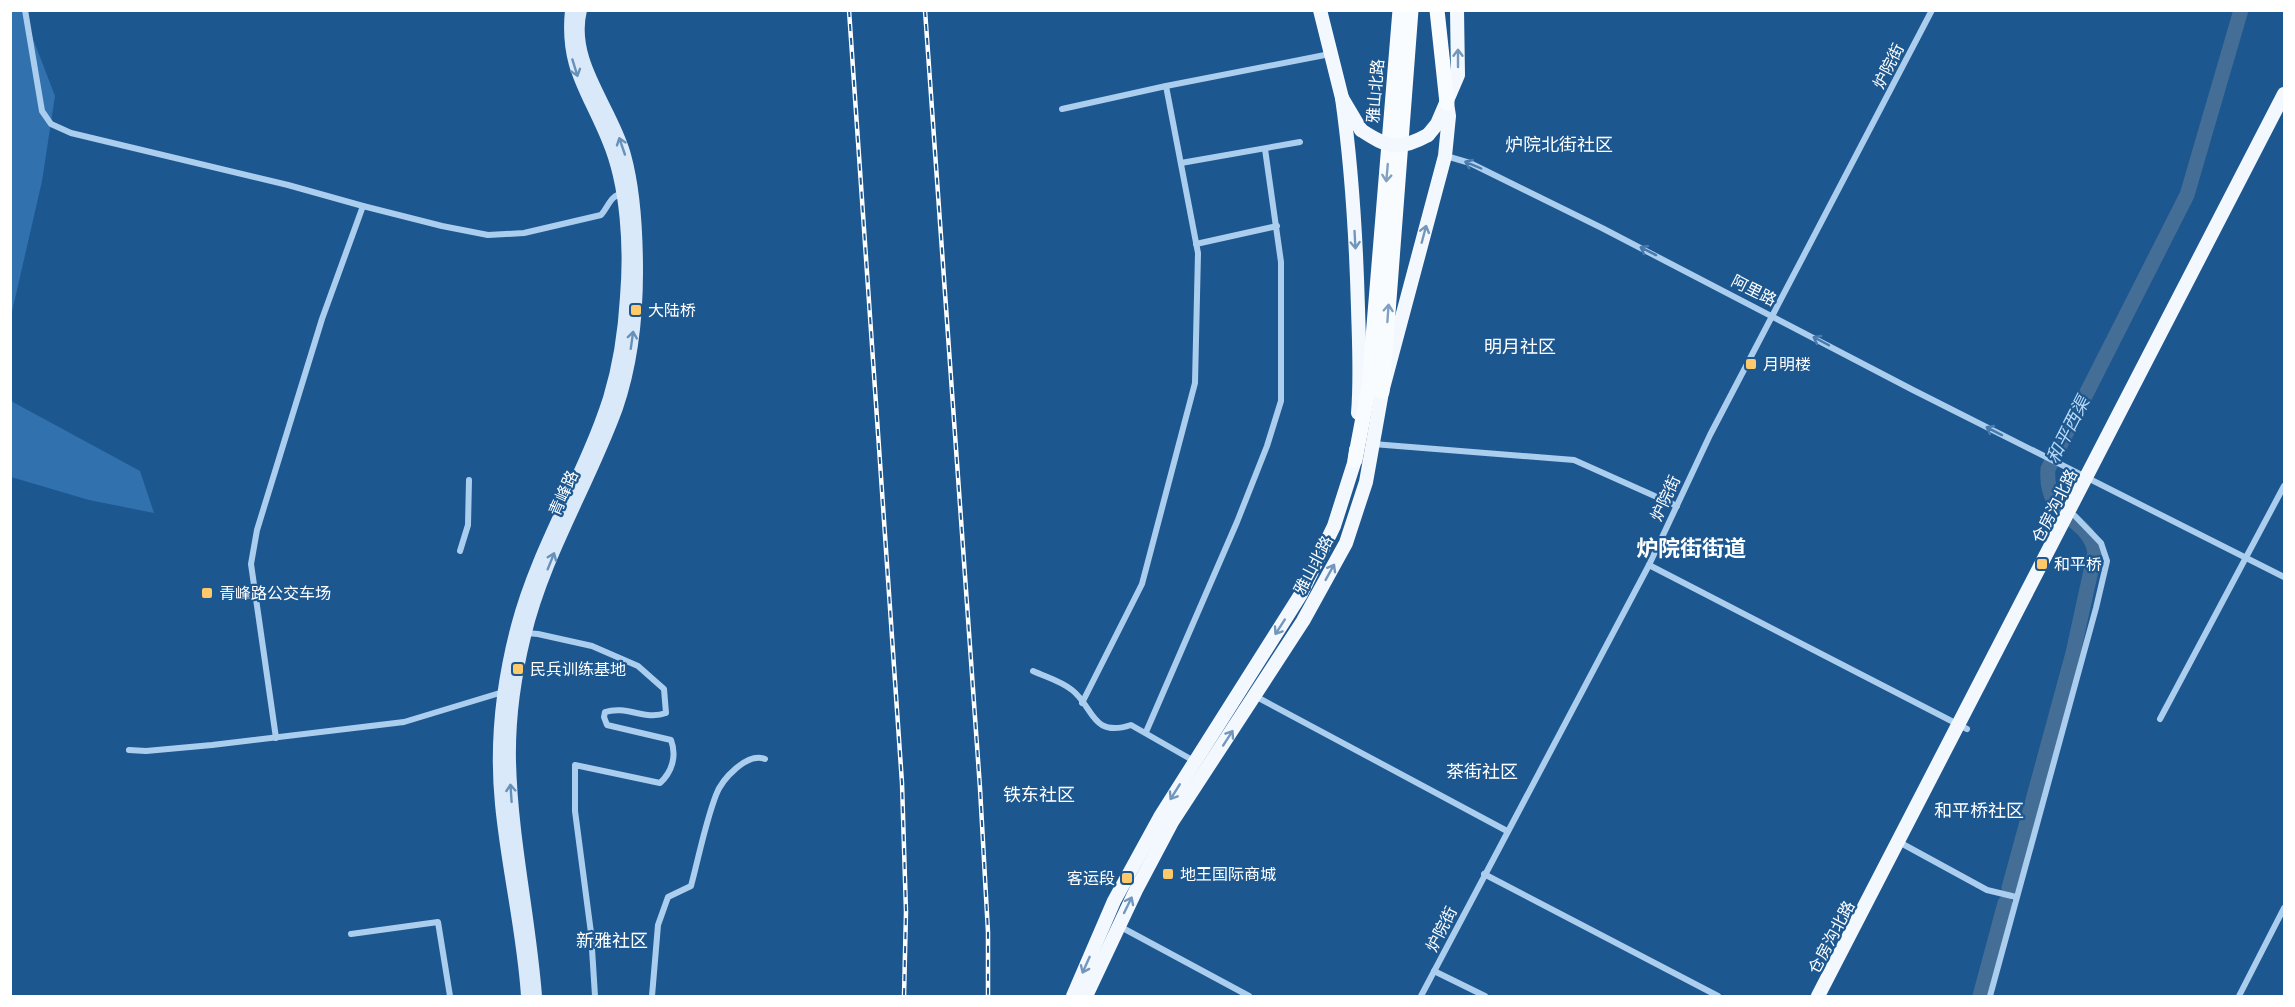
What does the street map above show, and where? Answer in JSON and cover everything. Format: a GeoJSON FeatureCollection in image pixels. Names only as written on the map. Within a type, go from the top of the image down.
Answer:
{"type":"FeatureCollection","features":[{"type":"Feature","properties":{"kind":"highway","name":"雅山北路"},"geometry":{"type":"LineString","coordinates":[[1355,460],[1369,386],[1400,10]]}},
{"type":"Feature","properties":{"kind":"highway"},"geometry":{"type":"LineString","coordinates":[[1382,392],[1412,10]]}},
{"type":"Feature","properties":{"kind":"highway"},"geometry":{"type":"LineString","coordinates":[[1437,10],[1447,103]]}},
{"type":"Feature","properties":{"kind":"main road","name":"青峰路"},"geometry":{"type":"LineString","coordinates":[[527,996],[501,802],[499,743],[509,692],[516,628],[530,584],[599,425],[614,380],[619,359],[627,293],[624,212],[627,194],[609,142],[578,80],[569,39],[571,10]]}},
{"type":"Feature","properties":{"kind":"main road","name":"青峰路"},"geometry":{"type":"LineString","coordinates":[[536,996],[532,948],[513,818],[509,692],[547,570],[610,425],[628,366],[637,294],[625,156],[620,138],[585,64],[578,35],[581,10]]}},
{"type":"Feature","properties":{"kind":"main road"},"geometry":{"type":"LineString","coordinates":[[1320,10],[1342,98],[1361,130],[1377,141],[1398,146],[1412,144],[1428,135],[1447,103],[1458,75],[1457,10]]}},
{"type":"Feature","properties":{"kind":"main road","name":"仓房沟北路"},"geometry":{"type":"LineString","coordinates":[[1828,996],[2284,94]]}},
{"type":"Feature","properties":{"kind":"main road","name":"雅山北路"},"geometry":{"type":"LineString","coordinates":[[1073,996],[1114,901],[1160,817],[1301,594],[1334,526],[1355,460],[1360,387],[1357,278],[1351,157],[1342,98]]}},
{"type":"Feature","properties":{"kind":"main road","name":"雅山北路"},"geometry":{"type":"LineString","coordinates":[[1086,996],[1118,926],[1172,822],[1303,621],[1346,543],[1366,482],[1382,392],[1445,156],[1449,116],[1447,103]]}},
{"type":"Feature","properties":{"kind":"main road","name":"仓房沟北路"},"geometry":{"type":"LineString","coordinates":[[2091,478],[2284,114]]}},
{"type":"Feature","properties":{"kind":"main road","name":"仓房沟北路"},"geometry":{"type":"LineString","coordinates":[[1818,996],[1903,844]]}},
{"type":"Feature","properties":{"kind":"street"},"geometry":{"type":"LineString","coordinates":[[25,10],[42,111],[51,124],[71,133],[488,235],[524,233],[601,215],[611,199],[616,195],[627,194]]}},
{"type":"Feature","properties":{"kind":"street","name":"炉院街"},"geometry":{"type":"LineString","coordinates":[[1421,996],[1649,565],[1710,435],[1932,10]]}},
{"type":"Feature","properties":{"kind":"street"},"geometry":{"type":"LineString","coordinates":[[1062,109],[1331,54]]}},
{"type":"Feature","properties":{"kind":"street"},"geometry":{"type":"LineString","coordinates":[[1082,703],[1142,584],[1196,383],[1198,253],[1166,86]]}},
{"type":"Feature","properties":{"kind":"street"},"geometry":{"type":"LineString","coordinates":[[1181,163],[1300,142]]}},
{"type":"Feature","properties":{"kind":"street"},"geometry":{"type":"LineString","coordinates":[[1146,732],[1237,522],[1267,446],[1281,401],[1281,262],[1265,149]]}},
{"type":"Feature","properties":{"kind":"street","name":"阿里路"},"geometry":{"type":"LineString","coordinates":[[1445,156],[1470,163],[1773,315],[1913,390],[2284,576]]}},
{"type":"Feature","properties":{"kind":"street"},"geometry":{"type":"LineString","coordinates":[[276,738],[251,564],[257,530],[322,319],[363,206]]}},
{"type":"Feature","properties":{"kind":"street"},"geometry":{"type":"LineString","coordinates":[[1197,244],[1277,226]]}},
{"type":"Feature","properties":{"kind":"street"},"geometry":{"type":"LineString","coordinates":[[1373,444],[1574,460],[1677,506]]}},
{"type":"Feature","properties":{"kind":"street"},"geometry":{"type":"LineString","coordinates":[[460,551],[468,525],[469,480]]}},
{"type":"Feature","properties":{"kind":"street"},"geometry":{"type":"LineString","coordinates":[[2160,719],[2248,558],[2284,486]]}},
{"type":"Feature","properties":{"kind":"street"},"geometry":{"type":"LineString","coordinates":[[1990,996],[2107,561],[2101,543],[2071,518]]}},
{"type":"Feature","properties":{"kind":"street"},"geometry":{"type":"LineString","coordinates":[[1649,565],[1963,728]]}},
{"type":"Feature","properties":{"kind":"street"},"geometry":{"type":"LineString","coordinates":[[526,633],[592,646],[638,666],[664,689],[666,713],[656,717],[615,709],[605,712],[604,717],[607,725],[671,741],[674,748],[674,761],[665,779],[660,783],[575,765],[575,811],[591,933],[595,996]]}},
{"type":"Feature","properties":{"kind":"street"},"geometry":{"type":"LineString","coordinates":[[1033,672],[1073,691],[1093,718],[1105,726],[1119,729],[1131,725],[1194,761]]}},
{"type":"Feature","properties":{"kind":"street"},"geometry":{"type":"LineString","coordinates":[[1241,688],[1507,831]]}},
{"type":"Feature","properties":{"kind":"street"},"geometry":{"type":"LineString","coordinates":[[129,750],[146,751],[212,745],[404,722],[509,692]]}},
{"type":"Feature","properties":{"kind":"street"},"geometry":{"type":"LineString","coordinates":[[652,996],[658,925],[668,897],[691,886],[717,792],[740,764],[750,758],[765,759]]}},
{"type":"Feature","properties":{"kind":"street"},"geometry":{"type":"LineString","coordinates":[[1903,844],[1987,890],[2016,897]]}},
{"type":"Feature","properties":{"kind":"street"},"geometry":{"type":"LineString","coordinates":[[1484,874],[1718,996]]}},
{"type":"Feature","properties":{"kind":"street"},"geometry":{"type":"LineString","coordinates":[[2239,996],[2284,908]]}},
{"type":"Feature","properties":{"kind":"street"},"geometry":{"type":"LineString","coordinates":[[351,934],[438,922],[450,996]]}},
{"type":"Feature","properties":{"kind":"street"},"geometry":{"type":"LineString","coordinates":[[1118,926],[1249,996]]}},
{"type":"Feature","properties":{"kind":"street"},"geometry":{"type":"LineString","coordinates":[[1434,971],[1485,996]]}},
{"type":"Feature","properties":{"kind":"shaded area"},"geometry":{"type":"Polygon","coordinates":[[[22,10],[55,96],[42,181],[11,316],[10,11],[22,10]]]}},
{"type":"Feature","properties":{"kind":"shaded area"},"geometry":{"type":"Polygon","coordinates":[[[11,401],[140,471],[154,513],[89,500],[11,477],[11,401]]]}},
{"type":"Feature","properties":{"kind":"waterway","name":"和平西渠"},"geometry":{"type":"LineString","coordinates":[[2009,888],[2073,653],[2095,552],[2091,540],[2059,508],[2053,498],[2049,486],[2048,469],[2187,195],[2241,10]]}},
{"type":"Feature","properties":{"kind":"waterway","name":"和平西渠"},"geometry":{"type":"LineString","coordinates":[[1980,996],[2005,903]]}},
{"type":"Feature","properties":{"kind":"railway"},"geometry":{"type":"LineString","coordinates":[[849,10],[902,783],[906,912],[904,996]]}},
{"type":"Feature","properties":{"kind":"railway"},"geometry":{"type":"LineString","coordinates":[[925,10],[980,788],[988,932],[988,996]]}},
{"type":"Feature","properties":{"kind":"place","name":"大陆桥"},"geometry":{"type":"Point","coordinates":[636,310]}},
{"type":"Feature","properties":{"kind":"place","name":"月明楼"},"geometry":{"type":"Point","coordinates":[1751,364]}},
{"type":"Feature","properties":{"kind":"place","name":"和平桥"},"geometry":{"type":"Point","coordinates":[2042,564]}},
{"type":"Feature","properties":{"kind":"place","name":"青峰路公交车场"},"geometry":{"type":"Point","coordinates":[207,593]}},
{"type":"Feature","properties":{"kind":"place","name":"民兵训练基地"},"geometry":{"type":"Point","coordinates":[518,669]}},
{"type":"Feature","properties":{"kind":"place","name":"地王国际商城"},"geometry":{"type":"Point","coordinates":[1168,874]}},
{"type":"Feature","properties":{"kind":"place","name":"客运段"},"geometry":{"type":"Point","coordinates":[1127,878]}},
{"type":"Feature","properties":{"kind":"district","name":"炉院北街社区"},"geometry":{"type":"Point","coordinates":[1559,145]}},
{"type":"Feature","properties":{"kind":"district","name":"明月社区"},"geometry":{"type":"Point","coordinates":[1520,347]}},
{"type":"Feature","properties":{"kind":"district","name":"炉院街街道"},"geometry":{"type":"Point","coordinates":[1691,548]}},
{"type":"Feature","properties":{"kind":"district","name":"茶街社区"},"geometry":{"type":"Point","coordinates":[1482,772]}},
{"type":"Feature","properties":{"kind":"district","name":"铁东社区"},"geometry":{"type":"Point","coordinates":[1039,795]}},
{"type":"Feature","properties":{"kind":"district","name":"和平桥社区"},"geometry":{"type":"Point","coordinates":[1979,811]}},
{"type":"Feature","properties":{"kind":"district","name":"新雅社区"},"geometry":{"type":"Point","coordinates":[612,941]}}]}
